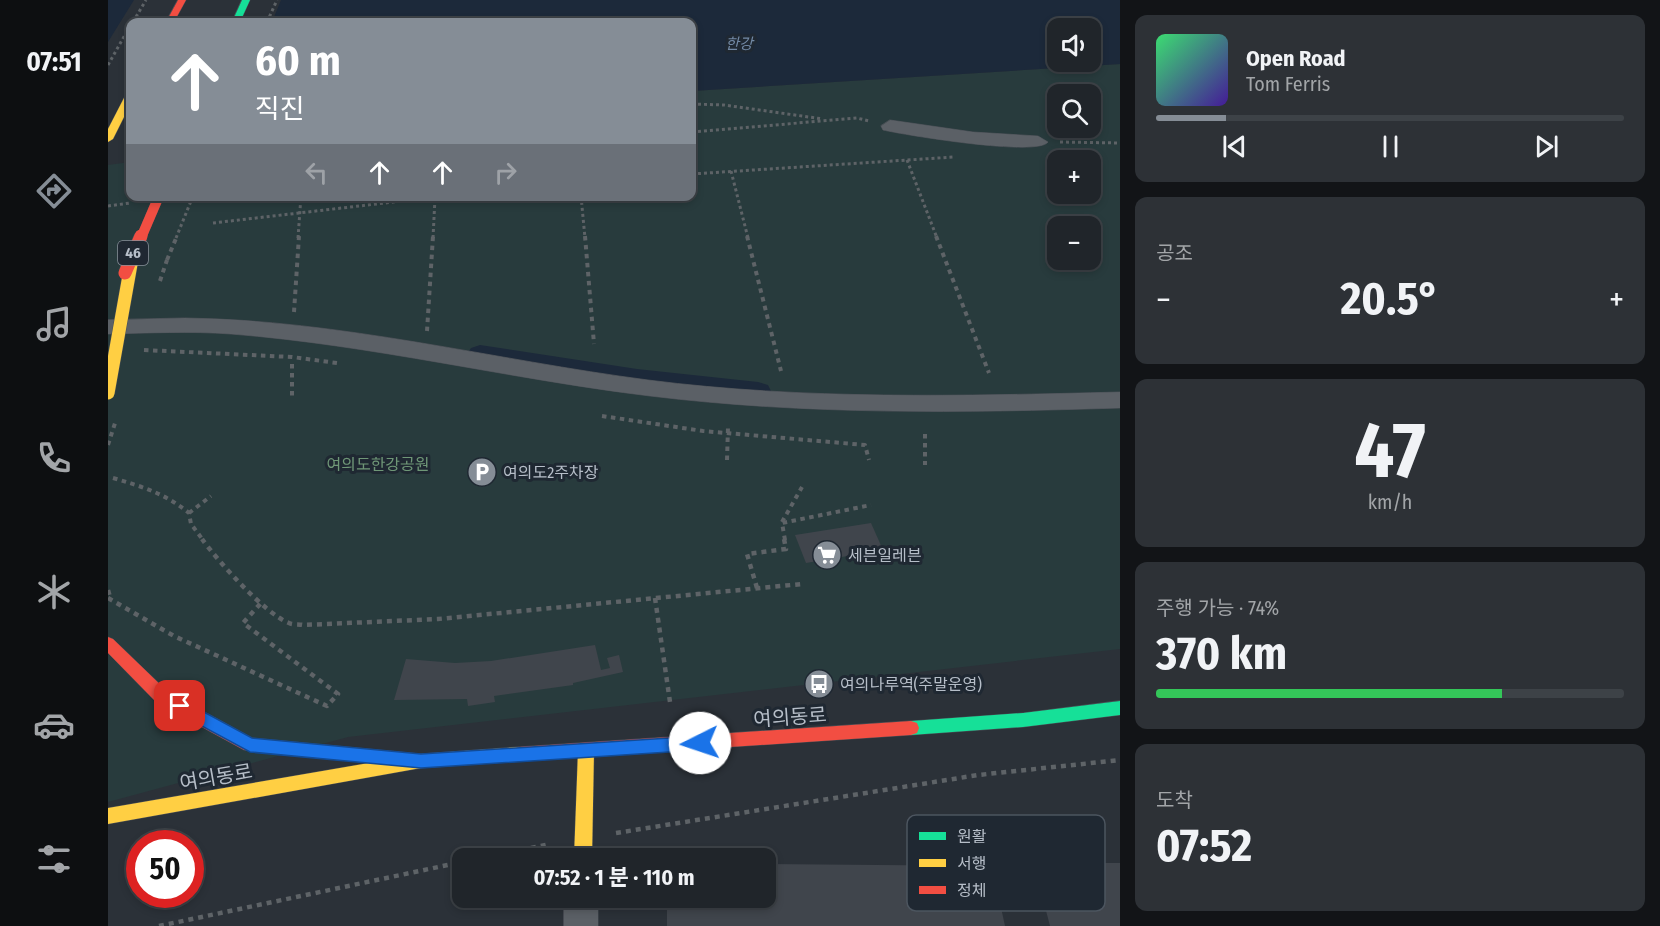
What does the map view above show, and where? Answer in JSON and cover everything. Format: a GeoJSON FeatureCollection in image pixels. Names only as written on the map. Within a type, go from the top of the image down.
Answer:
{"type":"FeatureCollection","features":[{"type":"Feature","properties":{"kind":"main road"},"geometry":{"type":"LineString","coordinates":[[172,18],[182,0]]}},
{"type":"Feature","properties":{"kind":"main road"},"geometry":{"type":"LineString","coordinates":[[238,18],[246,0]]}},
{"type":"Feature","properties":{"kind":"main road"},"geometry":{"type":"LineString","coordinates":[[108,139],[126,104]]}},
{"type":"Feature","properties":{"kind":"main road","name":"46"},"geometry":{"type":"LineString","coordinates":[[108,310],[157,201]]}},
{"type":"Feature","properties":{"kind":"main road","name":"46"},"geometry":{"type":"LineString","coordinates":[[108,393],[134,253]]}},
{"type":"Feature","properties":{"kind":"main road"},"geometry":{"type":"LineString","coordinates":[[108,643],[162,697],[250,745],[421,761]]}},
{"type":"Feature","properties":{"kind":"main road","name":"여의동로"},"geometry":{"type":"LineString","coordinates":[[108,816],[421,761],[1023,720],[1120,708]]}},
{"type":"Feature","properties":{"kind":"main road"},"geometry":{"type":"LineString","coordinates":[[583,848],[586,751]]}},
{"type":"Feature","properties":{"kind":"street"},"geometry":{"type":"LineString","coordinates":[[890,126],[973,138],[1038,142]]}},
{"type":"Feature","properties":{"kind":"street"},"geometry":{"type":"LineString","coordinates":[[108,327],[227,327],[293,333],[584,378],[698,393],[915,404],[1120,400]]}},
{"type":"Feature","properties":{"kind":"street"},"geometry":{"type":"LineString","coordinates":[[581,908],[581,926]]}},
{"type":"Feature","properties":{"kind":"path"},"geometry":{"type":"LineString","coordinates":[[135,18],[146,0]]}},
{"type":"Feature","properties":{"kind":"path"},"geometry":{"type":"LineString","coordinates":[[269,18],[277,0]]}},
{"type":"Feature","properties":{"kind":"path"},"geometry":{"type":"LineString","coordinates":[[108,65],[126,33]]}},
{"type":"Feature","properties":{"kind":"path"},"geometry":{"type":"LineString","coordinates":[[696,104],[724,105],[830,120]]}},
{"type":"Feature","properties":{"kind":"path"},"geometry":{"type":"LineString","coordinates":[[696,132],[856,118],[890,126]]}},
{"type":"Feature","properties":{"kind":"path"},"geometry":{"type":"LineString","coordinates":[[1038,142],[1120,143]]}},
{"type":"Feature","properties":{"kind":"path"},"geometry":{"type":"LineString","coordinates":[[696,174],[964,157]]}},
{"type":"Feature","properties":{"kind":"path"},"geometry":{"type":"LineString","coordinates":[[907,160],[989,373]]}},
{"type":"Feature","properties":{"kind":"path"},"geometry":{"type":"LineString","coordinates":[[731,171],[782,371]]}},
{"type":"Feature","properties":{"kind":"path"},"geometry":{"type":"LineString","coordinates":[[166,260],[191,201]]}},
{"type":"Feature","properties":{"kind":"path"},"geometry":{"type":"LineString","coordinates":[[293,333],[301,201]]}},
{"type":"Feature","properties":{"kind":"path"},"geometry":{"type":"LineString","coordinates":[[213,223],[300,211],[404,201]]}},
{"type":"Feature","properties":{"kind":"path"},"geometry":{"type":"LineString","coordinates":[[427,331],[435,201]]}},
{"type":"Feature","properties":{"kind":"path"},"geometry":{"type":"LineString","coordinates":[[581,201],[594,344]]}},
{"type":"Feature","properties":{"kind":"path"},"geometry":{"type":"LineString","coordinates":[[292,364],[292,400]]}},
{"type":"Feature","properties":{"kind":"path"},"geometry":{"type":"LineString","coordinates":[[602,416],[728,433],[865,445],[869,460]]}},
{"type":"Feature","properties":{"kind":"path"},"geometry":{"type":"LineString","coordinates":[[727,460],[728,427]]}},
{"type":"Feature","properties":{"kind":"path"},"geometry":{"type":"LineString","coordinates":[[925,434],[925,465]]}},
{"type":"Feature","properties":{"kind":"path"},"geometry":{"type":"LineString","coordinates":[[113,478],[146,487],[176,501],[189,513],[191,524],[218,561],[261,603],[289,623],[340,624],[438,619],[802,584]]}},
{"type":"Feature","properties":{"kind":"path"},"geometry":{"type":"LineString","coordinates":[[757,588],[747,554],[786,549],[782,523],[802,487]]}},
{"type":"Feature","properties":{"kind":"path"},"geometry":{"type":"LineString","coordinates":[[189,513],[211,496]]}},
{"type":"Feature","properties":{"kind":"path"},"geometry":{"type":"LineString","coordinates":[[782,523],[871,505]]}},
{"type":"Feature","properties":{"kind":"path"},"geometry":{"type":"LineString","coordinates":[[108,590],[109,598],[174,636],[327,706],[338,694],[243,623],[261,603]]}},
{"type":"Feature","properties":{"kind":"path"},"geometry":{"type":"LineString","coordinates":[[655,598],[670,702]]}},
{"type":"Feature","properties":{"kind":"path"},"geometry":{"type":"LineString","coordinates":[[532,848],[978,775],[1120,760]]}},
{"type":"Feature","properties":{"kind":"path"},"geometry":{"type":"LineString","coordinates":[[159,926],[452,864]]}},
{"type":"Feature","properties":{"kind":"green space","name":"여의도한강공원"},"geometry":{"type":"Polygon","coordinates":[[[1120,64],[1120,649],[348,737],[108,802],[108,162],[126,160],[126,201],[696,201],[696,91],[1047,69],[1047,72],[1101,72],[1101,65],[1120,64]]]}},
{"type":"Feature","properties":{"kind":"water","name":"한강"},"geometry":{"type":"Polygon","coordinates":[[[108,0],[1120,0],[1120,64],[1101,65],[1101,18],[1047,18],[1047,69],[696,91],[696,18],[126,18],[126,47],[108,162],[108,0]]]}},
{"type":"Feature","properties":{"kind":"pier"},"geometry":{"type":"Polygon","coordinates":[[[134,0],[281,0],[274,18],[126,18],[126,163],[108,165],[108,42],[134,0]]]}},
{"type":"Feature","properties":{"kind":"building"},"geometry":{"type":"Polygon","coordinates":[[[871,523],[883,550],[806,563],[795,535],[871,523]]]}},
{"type":"Feature","properties":{"kind":"building"},"geometry":{"type":"Polygon","coordinates":[[[595,645],[601,670],[610,668],[607,658],[619,655],[623,672],[573,683],[573,685],[494,696],[495,702],[468,706],[467,699],[394,700],[406,659],[455,663],[491,661],[595,645]]]}},
{"type":"Feature","properties":{"kind":"building"},"geometry":{"type":"Polygon","coordinates":[[[1105,863],[1120,863],[1120,926],[1050,926],[1046,911],[1105,911],[1105,863]]]}},
{"type":"Feature","properties":{"kind":"building"},"geometry":{"type":"Polygon","coordinates":[[[776,864],[907,865],[907,911],[1002,911],[1005,926],[667,926],[667,908],[776,908],[776,864]]]}},
{"type":"Feature","properties":{"kind":"waterway"},"geometry":{"type":"LineString","coordinates":[[480,354],[637,378],[758,391]]}},
{"type":"Feature","properties":{"kind":"traffic: fast"},"geometry":{"type":"LineString","coordinates":[[238,18],[246,0]]}},
{"type":"Feature","properties":{"kind":"traffic: fast"},"geometry":{"type":"LineString","coordinates":[[911,728],[1023,720],[1120,708]]}},
{"type":"Feature","properties":{"kind":"traffic: slow"},"geometry":{"type":"LineString","coordinates":[[108,139],[126,104]]}},
{"type":"Feature","properties":{"kind":"traffic: slow"},"geometry":{"type":"LineString","coordinates":[[108,393],[133,253]]}},
{"type":"Feature","properties":{"kind":"traffic: slow"},"geometry":{"type":"LineString","coordinates":[[583,848],[586,751]]}},
{"type":"Feature","properties":{"kind":"traffic: slow"},"geometry":{"type":"LineString","coordinates":[[108,816],[421,761],[519,754]]}},
{"type":"Feature","properties":{"kind":"traffic: jam"},"geometry":{"type":"LineString","coordinates":[[172,18],[182,0]]}},
{"type":"Feature","properties":{"kind":"traffic: jam"},"geometry":{"type":"LineString","coordinates":[[125,273],[157,201]]}},
{"type":"Feature","properties":{"kind":"traffic: jam"},"geometry":{"type":"LineString","coordinates":[[108,643],[162,697],[250,745],[421,761]]}},
{"type":"Feature","properties":{"kind":"traffic: jam"},"geometry":{"type":"LineString","coordinates":[[519,754],[911,728]]}},
{"type":"Feature","properties":{"kind":"place","name":"여의도2주차장"},"geometry":{"type":"Point","coordinates":[482,472]}},
{"type":"Feature","properties":{"kind":"place","name":"세븐일레븐"},"geometry":{"type":"Point","coordinates":[827,555]}},
{"type":"Feature","properties":{"kind":"place","name":"여의나루역(주말운영)"},"geometry":{"type":"Point","coordinates":[819,684]}},
{"type":"Feature","properties":{"kind":"route"},"geometry":{"type":"LineString","coordinates":[[180,706],[250,745],[421,761],[700,743]]}}]}
